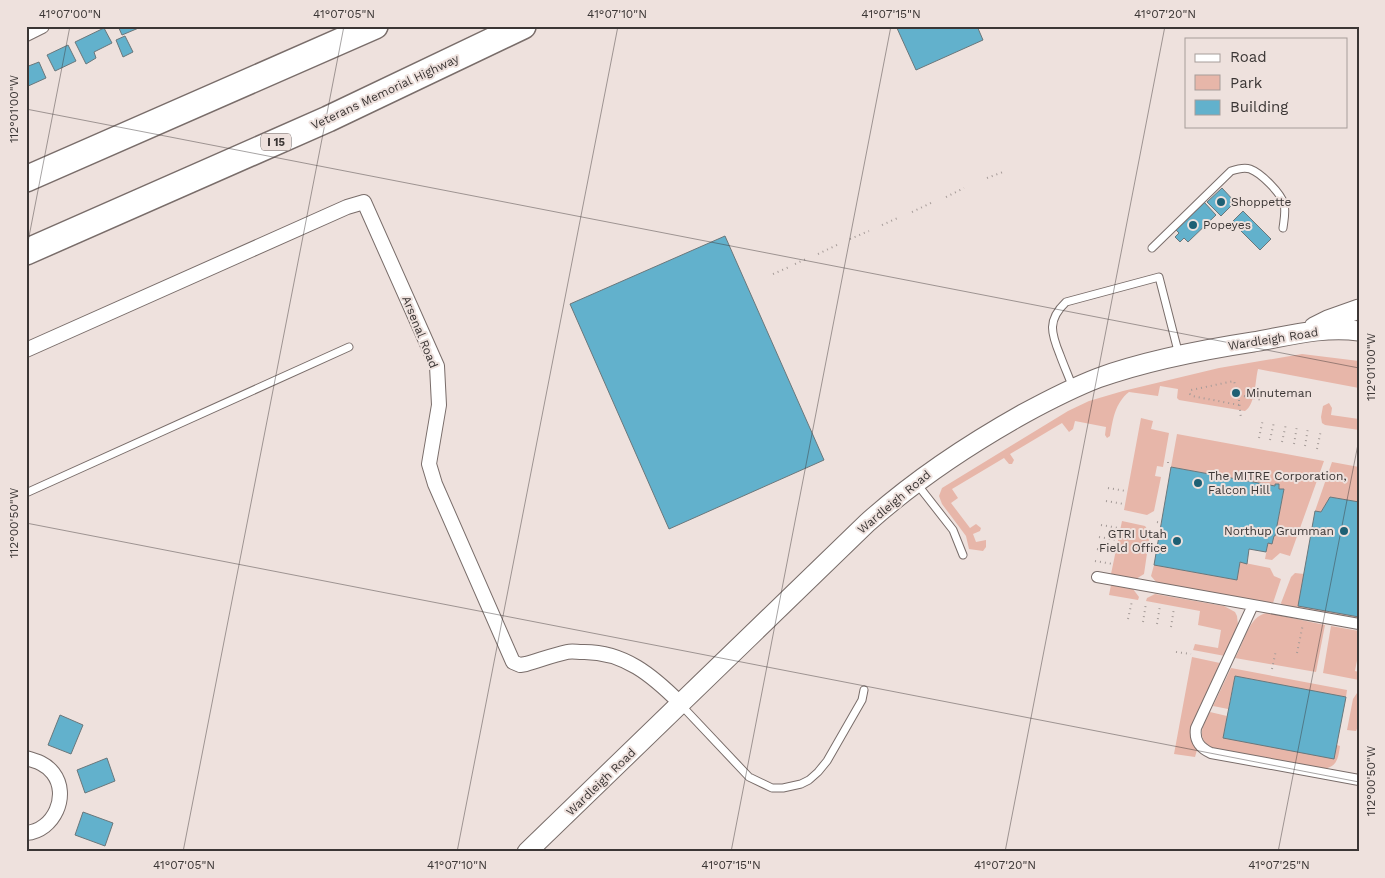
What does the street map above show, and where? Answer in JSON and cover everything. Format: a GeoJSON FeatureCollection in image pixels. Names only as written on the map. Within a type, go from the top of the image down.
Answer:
{"type":"FeatureCollection","features":[{"type":"Feature","properties":{"kind":"highway"},"geometry":{"type":"LineString","coordinates":[[26,179],[375,26]]}},
{"type":"Feature","properties":{"kind":"highway","name":"Veterans Memorial Highway"},"geometry":{"type":"LineString","coordinates":[[26,252],[328,119],[523,26]]}},
{"type":"Feature","properties":{"kind":"main road"},"geometry":{"type":"LineString","coordinates":[[1304,332],[1328,320],[1359,309]]}},
{"type":"Feature","properties":{"kind":"main road","name":"Wardleigh Road"},"geometry":{"type":"LineString","coordinates":[[527,852],[853,536],[915,482],[998,428],[1073,388],[1117,372],[1179,356],[1304,332],[1359,331]]}},
{"type":"Feature","properties":{"kind":"street"},"geometry":{"type":"LineString","coordinates":[[26,34],[42,26]]}},
{"type":"Feature","properties":{"kind":"street","name":"Arsenal Road"},"geometry":{"type":"LineString","coordinates":[[26,350],[338,211],[364,202],[437,366],[439,405],[428,464],[513,662],[520,665],[569,652],[597,652],[627,661],[642,670],[681,704]]}},
{"type":"Feature","properties":{"kind":"street"},"geometry":{"type":"LineString","coordinates":[[1097,577],[1359,624]]}},
{"type":"Feature","properties":{"kind":"street"},"geometry":{"type":"LineString","coordinates":[[1253,605],[1196,728],[1198,744],[1211,753],[1359,780]]}},
{"type":"Feature","properties":{"kind":"street"},"geometry":{"type":"LineString","coordinates":[[26,758],[43,763],[54,774],[60,790],[58,808],[53,818],[44,827],[26,833]]}},
{"type":"Feature","properties":{"kind":"lane"},"geometry":{"type":"LineString","coordinates":[[1152,248],[1231,171],[1237,169],[1246,168],[1258,173],[1276,191],[1283,201],[1285,214],[1283,228]]}},
{"type":"Feature","properties":{"kind":"lane"},"geometry":{"type":"LineString","coordinates":[[1073,388],[1052,336],[1054,318],[1066,302],[1159,277],[1179,356]]}},
{"type":"Feature","properties":{"kind":"lane"},"geometry":{"type":"LineString","coordinates":[[26,493],[348,347]]}},
{"type":"Feature","properties":{"kind":"lane"},"geometry":{"type":"LineString","coordinates":[[915,482],[953,530],[963,555]]}},
{"type":"Feature","properties":{"kind":"lane"},"geometry":{"type":"LineString","coordinates":[[681,704],[748,777],[772,788],[783,788],[809,780],[827,761],[862,700],[864,690]]}},
{"type":"Feature","properties":{"kind":"path"},"geometry":{"type":"LineString","coordinates":[[987,178],[1003,172]]}},
{"type":"Feature","properties":{"kind":"path"},"geometry":{"type":"LineString","coordinates":[[946,197],[964,188]]}},
{"type":"Feature","properties":{"kind":"path"},"geometry":{"type":"LineString","coordinates":[[912,212],[932,203]]}},
{"type":"Feature","properties":{"kind":"path"},"geometry":{"type":"LineString","coordinates":[[882,225],[900,217]]}},
{"type":"Feature","properties":{"kind":"path"},"geometry":{"type":"LineString","coordinates":[[1210,221],[1218,229]]}},
{"type":"Feature","properties":{"kind":"path"},"geometry":{"type":"LineString","coordinates":[[850,239],[869,231]]}},
{"type":"Feature","properties":{"kind":"path"},"geometry":{"type":"LineString","coordinates":[[818,254],[837,245]]}},
{"type":"Feature","properties":{"kind":"path"},"geometry":{"type":"LineString","coordinates":[[795,264],[806,260]]}},
{"type":"Feature","properties":{"kind":"path"},"geometry":{"type":"LineString","coordinates":[[773,274],[789,267]]}},
{"type":"Feature","properties":{"kind":"path"},"geometry":{"type":"LineString","coordinates":[[1236,388],[1234,381],[1191,390],[1190,394],[1192,396],[1239,405]]}},
{"type":"Feature","properties":{"kind":"path"},"geometry":{"type":"LineString","coordinates":[[1244,396],[1262,400]]}},
{"type":"Feature","properties":{"kind":"path"},"geometry":{"type":"LineString","coordinates":[[1239,400],[1241,419]]}},
{"type":"Feature","properties":{"kind":"path"},"geometry":{"type":"LineString","coordinates":[[1260,438],[1262,420]]}},
{"type":"Feature","properties":{"kind":"path"},"geometry":{"type":"LineString","coordinates":[[1270,440],[1274,422]]}},
{"type":"Feature","properties":{"kind":"path"},"geometry":{"type":"LineString","coordinates":[[1282,442],[1286,424]]}},
{"type":"Feature","properties":{"kind":"path"},"geometry":{"type":"LineString","coordinates":[[1294,444],[1297,426]]}},
{"type":"Feature","properties":{"kind":"path"},"geometry":{"type":"LineString","coordinates":[[1305,446],[1308,428]]}},
{"type":"Feature","properties":{"kind":"path"},"geometry":{"type":"LineString","coordinates":[[1317,449],[1320,430]]}},
{"type":"Feature","properties":{"kind":"path"},"geometry":{"type":"LineString","coordinates":[[1108,488],[1126,492]]}},
{"type":"Feature","properties":{"kind":"path"},"geometry":{"type":"LineString","coordinates":[[1106,501],[1124,504]]}},
{"type":"Feature","properties":{"kind":"path"},"geometry":{"type":"LineString","coordinates":[[1157,522],[1162,523]]}},
{"type":"Feature","properties":{"kind":"path"},"geometry":{"type":"LineString","coordinates":[[1101,525],[1120,528]]}},
{"type":"Feature","properties":{"kind":"path"},"geometry":{"type":"LineString","coordinates":[[1099,537],[1117,540]]}},
{"type":"Feature","properties":{"kind":"path"},"geometry":{"type":"LineString","coordinates":[[1097,549],[1115,552]]}},
{"type":"Feature","properties":{"kind":"path"},"geometry":{"type":"LineString","coordinates":[[1095,561],[1113,564]]}},
{"type":"Feature","properties":{"kind":"path"},"geometry":{"type":"LineString","coordinates":[[1128,619],[1132,601]]}},
{"type":"Feature","properties":{"kind":"path"},"geometry":{"type":"LineString","coordinates":[[1143,622],[1146,603]]}},
{"type":"Feature","properties":{"kind":"path"},"geometry":{"type":"LineString","coordinates":[[1157,624],[1160,606]]}},
{"type":"Feature","properties":{"kind":"path"},"geometry":{"type":"LineString","coordinates":[[1171,627],[1174,608]]}},
{"type":"Feature","properties":{"kind":"path"},"geometry":{"type":"LineString","coordinates":[[1298,653],[1303,623],[1312,616]]}},
{"type":"Feature","properties":{"kind":"path"},"geometry":{"type":"LineString","coordinates":[[1272,669],[1276,650]]}},
{"type":"Feature","properties":{"kind":"path"},"geometry":{"type":"LineString","coordinates":[[1176,652],[1191,654]]}},
{"type":"Feature","properties":{"kind":"green space"},"geometry":{"type":"Polygon","coordinates":[[[1302,354],[1359,361],[1359,388],[1258,369],[1253,398],[1249,408],[1245,411],[1179,400],[1177,398],[1178,389],[1160,386],[1158,396],[1129,392],[1118,406],[1110,436],[1107,438],[1105,435],[1106,427],[1075,421],[1073,429],[1069,432],[1062,423],[1010,454],[1014,460],[1012,464],[1009,464],[1004,458],[952,489],[958,498],[951,503],[970,528],[976,524],[981,528],[980,531],[973,534],[976,542],[986,540],[986,547],[983,551],[969,549],[966,536],[942,504],[939,496],[942,488],[1068,411],[1089,401],[1219,368],[1302,354]]]}},
{"type":"Feature","properties":{"kind":"green space"},"geometry":{"type":"Polygon","coordinates":[[[1329,403],[1332,408],[1331,415],[1359,419],[1359,430],[1322,423],[1323,406],[1329,403]]]}},
{"type":"Feature","properties":{"kind":"green space"},"geometry":{"type":"Polygon","coordinates":[[[1141,418],[1153,421],[1151,429],[1169,433],[1163,467],[1157,466],[1155,476],[1161,477],[1154,511],[1147,515],[1124,510],[1141,418]]]}},
{"type":"Feature","properties":{"kind":"green space"},"geometry":{"type":"Polygon","coordinates":[[[1177,434],[1324,461],[1290,556],[1280,553],[1272,560],[1265,559],[1268,543],[1275,536],[1284,490],[1279,489],[1279,484],[1275,484],[1275,486],[1171,467],[1177,434]]]}},
{"type":"Feature","properties":{"kind":"green space"},"geometry":{"type":"Polygon","coordinates":[[[1332,462],[1359,467],[1359,502],[1330,497],[1321,512],[1315,511],[1332,462]]]}},
{"type":"Feature","properties":{"kind":"green space"},"geometry":{"type":"Polygon","coordinates":[[[1122,521],[1145,526],[1150,533],[1144,574],[1136,579],[1111,574],[1122,521]]]}},
{"type":"Feature","properties":{"kind":"green space"},"geometry":{"type":"Polygon","coordinates":[[[1240,562],[1270,568],[1274,576],[1281,579],[1273,603],[1157,583],[1151,576],[1154,565],[1237,580],[1240,562]]]}},
{"type":"Feature","properties":{"kind":"green space"},"geometry":{"type":"Polygon","coordinates":[[[1295,573],[1304,574],[1299,606],[1359,617],[1359,619],[1282,605],[1281,603],[1291,577],[1295,573]]]}},
{"type":"Feature","properties":{"kind":"green space"},"geometry":{"type":"Polygon","coordinates":[[[1111,585],[1133,589],[1139,597],[1138,600],[1109,595],[1111,585]]]}},
{"type":"Feature","properties":{"kind":"green space"},"geometry":{"type":"Polygon","coordinates":[[[1155,594],[1224,606],[1235,612],[1238,625],[1225,656],[1193,650],[1195,644],[1218,648],[1221,630],[1198,625],[1200,611],[1146,601],[1147,598],[1155,594]]]}},
{"type":"Feature","properties":{"kind":"green space"},"geometry":{"type":"Polygon","coordinates":[[[1267,613],[1325,625],[1316,672],[1235,658],[1247,631],[1255,619],[1267,613]]]}},
{"type":"Feature","properties":{"kind":"green space"},"geometry":{"type":"Polygon","coordinates":[[[1331,626],[1359,631],[1359,650],[1355,671],[1359,672],[1359,680],[1323,673],[1331,626]]]}},
{"type":"Feature","properties":{"kind":"green space"},"geometry":{"type":"Polygon","coordinates":[[[1192,657],[1220,663],[1192,728],[1192,742],[1197,750],[1195,757],[1174,754],[1192,657]]]}},
{"type":"Feature","properties":{"kind":"green space"},"geometry":{"type":"Polygon","coordinates":[[[1231,668],[1347,690],[1346,697],[1235,676],[1228,709],[1213,706],[1231,668]]]}},
{"type":"Feature","properties":{"kind":"green space"},"geometry":{"type":"Polygon","coordinates":[[[1359,690],[1359,724],[1356,731],[1347,730],[1353,699],[1359,690]]]}},
{"type":"Feature","properties":{"kind":"green space"},"geometry":{"type":"Polygon","coordinates":[[[1210,712],[1227,716],[1223,738],[1337,745],[1340,746],[1337,758],[1334,764],[1323,769],[1210,747],[1203,739],[1202,731],[1210,712]]]}},
{"type":"Feature","properties":{"kind":"building"},"geometry":{"type":"Polygon","coordinates":[[[118,26],[141,26],[141,27],[122,35],[118,26]]]}},
{"type":"Feature","properties":{"kind":"building"},"geometry":{"type":"Polygon","coordinates":[[[896,26],[977,26],[983,40],[916,70],[896,26]]]}},
{"type":"Feature","properties":{"kind":"building"},"geometry":{"type":"Polygon","coordinates":[[[104,28],[112,43],[94,52],[96,58],[86,64],[75,42],[104,28]]]}},
{"type":"Feature","properties":{"kind":"building"},"geometry":{"type":"Polygon","coordinates":[[[125,36],[133,52],[123,57],[116,40],[125,36]]]}},
{"type":"Feature","properties":{"kind":"building"},"geometry":{"type":"Polygon","coordinates":[[[68,45],[76,61],[55,71],[47,55],[68,45]]]}},
{"type":"Feature","properties":{"kind":"building"},"geometry":{"type":"Polygon","coordinates":[[[39,62],[46,78],[26,87],[26,67],[39,62]]]}},
{"type":"Feature","properties":{"kind":"building","name":"Shoppette"},"geometry":{"type":"Polygon","coordinates":[[[1222,188],[1235,202],[1221,216],[1207,202],[1222,188]]]}},
{"type":"Feature","properties":{"kind":"building","name":"Popeyes"},"geometry":{"type":"Polygon","coordinates":[[[1204,202],[1216,215],[1188,242],[1184,238],[1180,242],[1175,237],[1179,233],[1176,230],[1204,202]]]}},
{"type":"Feature","properties":{"kind":"building"},"geometry":{"type":"Polygon","coordinates":[[[1243,211],[1271,239],[1260,250],[1232,222],[1243,211]]]}},
{"type":"Feature","properties":{"kind":"building"},"geometry":{"type":"Polygon","coordinates":[[[725,236],[824,460],[669,529],[570,304],[725,236]]]}},
{"type":"Feature","properties":{"kind":"building"},"geometry":{"type":"Polygon","coordinates":[[[1171,467],[1275,486],[1275,484],[1279,484],[1279,489],[1284,489],[1272,544],[1268,543],[1266,552],[1249,549],[1247,564],[1240,562],[1237,580],[1154,565],[1171,467]]]}},
{"type":"Feature","properties":{"kind":"building"},"geometry":{"type":"Polygon","coordinates":[[[1330,497],[1359,502],[1359,617],[1298,606],[1315,511],[1321,512],[1330,497]]]}},
{"type":"Feature","properties":{"kind":"building"},"geometry":{"type":"Polygon","coordinates":[[[1235,676],[1346,697],[1334,759],[1223,738],[1235,676]]]}},
{"type":"Feature","properties":{"kind":"building"},"geometry":{"type":"Polygon","coordinates":[[[60,715],[83,725],[71,754],[48,745],[60,715]]]}},
{"type":"Feature","properties":{"kind":"building"},"geometry":{"type":"Polygon","coordinates":[[[107,758],[115,781],[85,793],[77,770],[107,758]]]}},
{"type":"Feature","properties":{"kind":"building"},"geometry":{"type":"Polygon","coordinates":[[[83,812],[113,823],[105,846],[75,835],[83,812]]]}},
{"type":"Feature","properties":{"kind":"place","name":"Shoppette"},"geometry":{"type":"Point","coordinates":[1221,202]}},
{"type":"Feature","properties":{"kind":"place","name":"Popeyes"},"geometry":{"type":"Point","coordinates":[1193,225]}},
{"type":"Feature","properties":{"kind":"place","name":"Minuteman"},"geometry":{"type":"Point","coordinates":[1236,393]}},
{"type":"Feature","properties":{"kind":"place","name":"The MITRE Corporation, Falcon Hill"},"geometry":{"type":"Point","coordinates":[1198,483]}},
{"type":"Feature","properties":{"kind":"place","name":"Northup Grumman"},"geometry":{"type":"Point","coordinates":[1344,531]}},
{"type":"Feature","properties":{"kind":"place","name":"GTRI Utah Field Office"},"geometry":{"type":"Point","coordinates":[1177,541]}}]}
